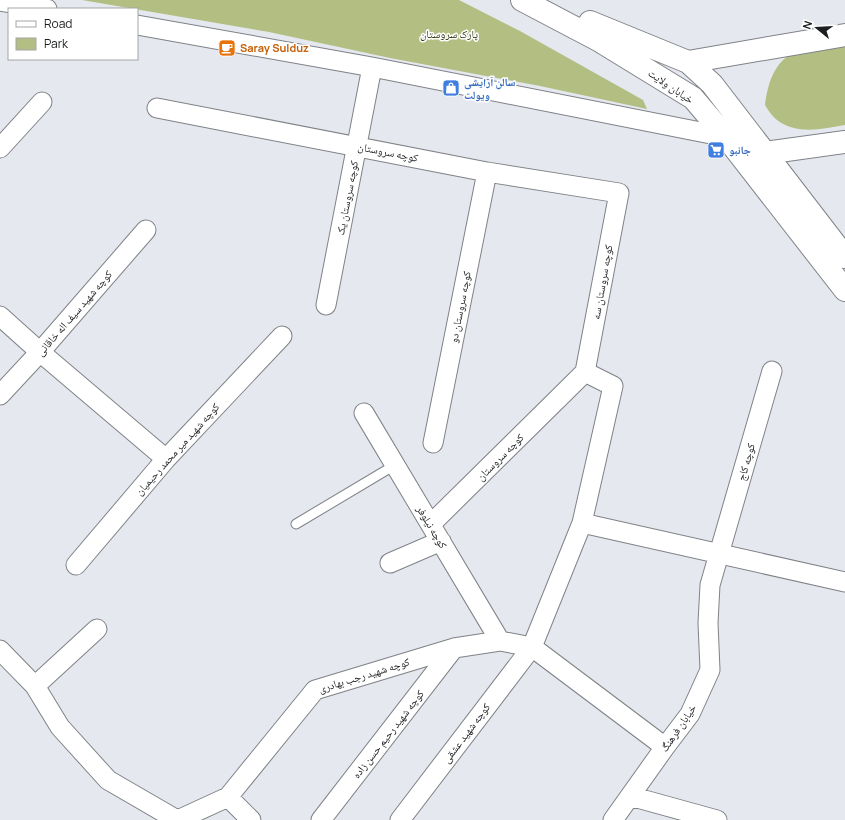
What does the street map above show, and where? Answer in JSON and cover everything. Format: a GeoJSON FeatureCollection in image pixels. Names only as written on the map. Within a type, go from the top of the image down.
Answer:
{"type":"FeatureCollection","features":[{"type":"Feature","properties":{"kind":"main road","name":"خیابان ولایت"},"geometry":{"type":"LineString","coordinates":[[522,0],[600,41],[693,98],[726,137],[845,290]]}},
{"type":"Feature","properties":{"kind":"main road"},"geometry":{"type":"LineString","coordinates":[[550,0],[596,25],[688,62],[712,84],[845,257]]}},
{"type":"Feature","properties":{"kind":"main road"},"geometry":{"type":"LineString","coordinates":[[688,62],[845,35]]}},
{"type":"Feature","properties":{"kind":"main road"},"geometry":{"type":"LineString","coordinates":[[765,153],[845,142]]}},
{"type":"Feature","properties":{"kind":"street"},"geometry":{"type":"LineString","coordinates":[[0,1],[41,8]]}},
{"type":"Feature","properties":{"kind":"street"},"geometry":{"type":"LineString","coordinates":[[138,25],[372,67],[726,137]]}},
{"type":"Feature","properties":{"kind":"street","name":"کوچه سروستان یک"},"geometry":{"type":"LineString","coordinates":[[326,305],[372,67]]}},
{"type":"Feature","properties":{"kind":"street"},"geometry":{"type":"LineString","coordinates":[[0,148],[42,102]]}},
{"type":"Feature","properties":{"kind":"street","name":"کوچه سروستان"},"geometry":{"type":"LineString","coordinates":[[157,108],[487,172],[618,193]]}},
{"type":"Feature","properties":{"kind":"street","name":"کوچه سروستان دو"},"geometry":{"type":"LineString","coordinates":[[433,443],[487,172]]}},
{"type":"Feature","properties":{"kind":"street","name":"کوچه سروستان سه"},"geometry":{"type":"LineString","coordinates":[[585,372],[618,193]]}},
{"type":"Feature","properties":{"kind":"street","name":"کوچه شهید سیف اله خاقانی"},"geometry":{"type":"LineString","coordinates":[[0,394],[40,352],[146,230]]}},
{"type":"Feature","properties":{"kind":"street"},"geometry":{"type":"LineString","coordinates":[[0,316],[166,459]]}},
{"type":"Feature","properties":{"kind":"street","name":"کوچه شهید میر محمد رحیمیان"},"geometry":{"type":"LineString","coordinates":[[76,565],[166,459],[282,336]]}},
{"type":"Feature","properties":{"kind":"street","name":"کوچه کاج"},"geometry":{"type":"LineString","coordinates":[[719,554],[772,371]]}},
{"type":"Feature","properties":{"kind":"street","name":"کوچه سروستان"},"geometry":{"type":"LineString","coordinates":[[431,524],[585,372]]}},
{"type":"Feature","properties":{"kind":"street","name":"کوچه شهید عشقی"},"geometry":{"type":"LineString","coordinates":[[400,820],[532,647],[582,523],[613,386],[585,372]]}},
{"type":"Feature","properties":{"kind":"street","name":"کوچه نیلوفر"},"geometry":{"type":"LineString","coordinates":[[364,413],[500,641]]}},
{"type":"Feature","properties":{"kind":"street"},"geometry":{"type":"LineString","coordinates":[[582,523],[845,582]]}},
{"type":"Feature","properties":{"kind":"street"},"geometry":{"type":"LineString","coordinates":[[390,563],[441,541]]}},
{"type":"Feature","properties":{"kind":"street","name":"خیابان فرهنگ"},"geometry":{"type":"LineString","coordinates":[[613,820],[690,714],[710,670],[708,623],[710,585],[719,554]]}},
{"type":"Feature","properties":{"kind":"street"},"geometry":{"type":"LineString","coordinates":[[35,686],[97,629]]}},
{"type":"Feature","properties":{"kind":"street","name":"کوچه شهید رجب بهادری"},"geometry":{"type":"LineString","coordinates":[[178,820],[228,797],[315,690],[454,648],[500,641],[532,647]]}},
{"type":"Feature","properties":{"kind":"street"},"geometry":{"type":"LineString","coordinates":[[532,647],[665,747]]}},
{"type":"Feature","properties":{"kind":"street","name":"کوچه شهید رحیم حسن زاده"},"geometry":{"type":"LineString","coordinates":[[321,820],[454,648]]}},
{"type":"Feature","properties":{"kind":"street"},"geometry":{"type":"LineString","coordinates":[[0,650],[35,686],[60,727],[108,780],[178,820]]}},
{"type":"Feature","properties":{"kind":"street"},"geometry":{"type":"LineString","coordinates":[[630,796],[717,820]]}},
{"type":"Feature","properties":{"kind":"street"},"geometry":{"type":"LineString","coordinates":[[228,797],[251,820]]}},
{"type":"Feature","properties":{"kind":"lane"},"geometry":{"type":"LineString","coordinates":[[296,524],[395,465]]}},
{"type":"Feature","properties":{"kind":"green space","name":"پارک سروستان"},"geometry":{"type":"Polygon","coordinates":[[[82,0],[459,0],[520,31],[643,100],[647,109],[540,86],[390,58],[269,32],[138,10],[138,8],[129,8],[82,0]]]}},
{"type":"Feature","properties":{"kind":"green space"},"geometry":{"type":"Polygon","coordinates":[[[845,43],[845,125],[810,130],[793,128],[784,125],[770,113],[765,105],[768,88],[774,72],[784,59],[799,50],[845,43]]]}},
{"type":"Feature","properties":{"kind":"place","name":"Saray Sulduz"},"geometry":{"type":"Point","coordinates":[227,48]}},
{"type":"Feature","properties":{"kind":"place","name":"سالن آرایشی ویولت"},"geometry":{"type":"Point","coordinates":[451,88]}},
{"type":"Feature","properties":{"kind":"place","name":"جانبو"},"geometry":{"type":"Point","coordinates":[716,150]}}]}
